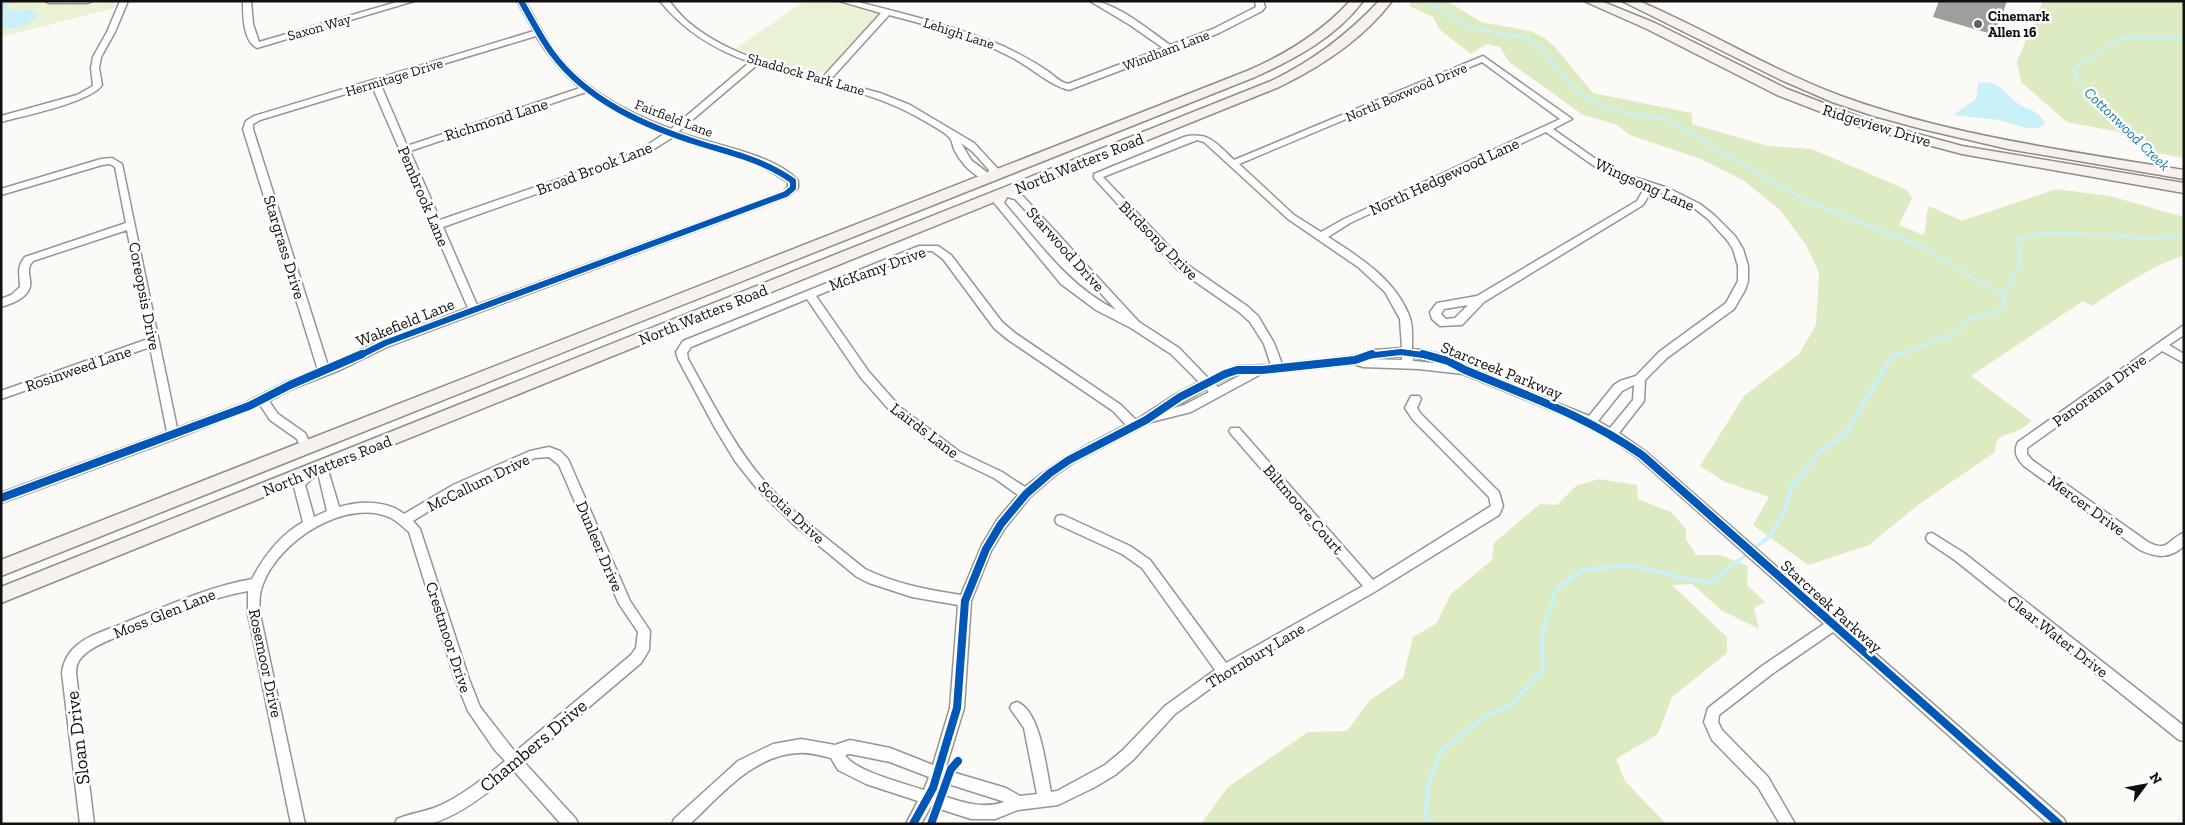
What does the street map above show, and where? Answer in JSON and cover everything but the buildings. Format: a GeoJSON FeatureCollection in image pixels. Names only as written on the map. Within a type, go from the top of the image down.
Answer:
{"type":"FeatureCollection","features":[{"type":"Feature","properties":{"kind":"main road","name":"North Watters Road"},"geometry":{"type":"LineString","coordinates":[[1,568],[1271,66],[1309,45],[1345,15],[1357,1]]}},
{"type":"Feature","properties":{"kind":"main road","name":"North Watters Road"},"geometry":{"type":"LineString","coordinates":[[1,595],[1295,75],[1334,52],[1358,31],[1386,1]]}},
{"type":"Feature","properties":{"kind":"main road","name":"Ridgeview Drive"},"geometry":{"type":"LineString","coordinates":[[1590,1],[1639,20],[1769,86],[1871,126],[1935,144],[2116,170],[2184,175]]}},
{"type":"Feature","properties":{"kind":"main road","name":"Ridgeview Drive"},"geometry":{"type":"LineString","coordinates":[[1628,1],[1650,10],[1773,72],[1838,99],[1901,120],[2116,170],[2184,188]]}},
{"type":"Feature","properties":{"kind":"main road"},"geometry":{"type":"LineString","coordinates":[[1639,20],[1650,10]]}},
{"type":"Feature","properties":{"kind":"main road"},"geometry":{"type":"LineString","coordinates":[[1829,111],[1838,99]]}},
{"type":"Feature","properties":{"kind":"main road"},"geometry":{"type":"LineString","coordinates":[[990,177],[1004,193]]}},
{"type":"Feature","properties":{"kind":"main road"},"geometry":{"type":"LineString","coordinates":[[306,447],[313,470]]}},
{"type":"Feature","properties":{"kind":"street"},"geometry":{"type":"LineString","coordinates":[[49,1],[88,1]]}},
{"type":"Feature","properties":{"kind":"street"},"geometry":{"type":"LineString","coordinates":[[1,119],[80,97],[93,90],[98,85],[95,68],[97,56],[111,32],[124,1]]}},
{"type":"Feature","properties":{"kind":"street","name":"Saxon Way"},"geometry":{"type":"LineString","coordinates":[[246,1],[248,24],[257,45],[385,5],[410,1]]}},
{"type":"Feature","properties":{"kind":"street","name":"Fairfield Lane"},"geometry":{"type":"LineString","coordinates":[[521,1],[559,62],[588,88],[625,112],[672,133],[763,161],[793,181],[793,188]]}},
{"type":"Feature","properties":{"kind":"street","name":"Shaddock Park Lane"},"geometry":{"type":"LineString","coordinates":[[664,1],[686,24],[701,35],[756,62],[877,95],[906,106],[973,147],[994,170],[990,177],[980,175],[958,151],[954,137]]}},
{"type":"Feature","properties":{"kind":"street","name":"Lehigh Lane"},"geometry":{"type":"LineString","coordinates":[[843,1],[957,31],[994,44],[1030,64],[1058,84],[1065,86]]}},
{"type":"Feature","properties":{"kind":"street"},"geometry":{"type":"LineString","coordinates":[[1094,1],[1133,23],[1170,49]]}},
{"type":"Feature","properties":{"kind":"street","name":"Windham Lane"},"geometry":{"type":"LineString","coordinates":[[1065,86],[1072,86],[1233,23],[1259,9],[1260,3]]}},
{"type":"Feature","properties":{"kind":"street"},"geometry":{"type":"LineString","coordinates":[[825,80],[887,12]]}},
{"type":"Feature","properties":{"kind":"street","name":"Hermitage Drive"},"geometry":{"type":"LineString","coordinates":[[249,123],[258,118],[539,32]]}},
{"type":"Feature","properties":{"kind":"street","name":"North Boxwood Drive"},"geometry":{"type":"LineString","coordinates":[[1232,164],[1483,59],[1567,119]]}},
{"type":"Feature","properties":{"kind":"street","name":"Broad Brook Lane"},"geometry":{"type":"LineString","coordinates":[[437,225],[630,158],[650,148],[672,133],[756,62]]}},
{"type":"Feature","properties":{"kind":"street","name":"Pembrook Lane"},"geometry":{"type":"LineString","coordinates":[[375,82],[474,310]]}},
{"type":"Feature","properties":{"kind":"street","name":"Richmond Lane"},"geometry":{"type":"LineString","coordinates":[[404,150],[588,88]]}},
{"type":"Feature","properties":{"kind":"street","name":"North Hedgewood Lane"},"geometry":{"type":"LineString","coordinates":[[1322,236],[1347,221],[1567,119]]}},
{"type":"Feature","properties":{"kind":"street","name":"Stargrass Drive"},"geometry":{"type":"LineString","coordinates":[[249,123],[248,129],[324,372]]}},
{"type":"Feature","properties":{"kind":"street","name":"Wingsong Lane"},"geometry":{"type":"LineString","coordinates":[[1547,129],[1597,164],[1614,173],[1666,190],[1697,206],[1723,228],[1741,258],[1743,281],[1730,306],[1663,355],[1640,379],[1618,388],[1591,422]]}},
{"type":"Feature","properties":{"kind":"street","name":"Birdsong Drive"},"geometry":{"type":"LineString","coordinates":[[1232,164],[1207,140],[1192,137],[1097,176],[1182,266],[1243,309],[1254,319],[1269,343],[1278,368]]}},
{"type":"Feature","properties":{"kind":"street","name":"Coreopsis Drive"},"geometry":{"type":"LineString","coordinates":[[1,192],[101,162],[112,161],[119,166],[173,435]]}},
{"type":"Feature","properties":{"kind":"street"},"geometry":{"type":"LineString","coordinates":[[1232,164],[1291,217],[1362,264],[1389,290],[1405,319],[1407,359]]}},
{"type":"Feature","properties":{"kind":"street"},"geometry":{"type":"LineString","coordinates":[[1480,299],[1632,209],[1640,203],[1651,185]]}},
{"type":"Feature","properties":{"kind":"street","name":"Wakefield Lane"},"geometry":{"type":"LineString","coordinates":[[1,498],[263,400],[385,343],[786,194],[793,188]]}},
{"type":"Feature","properties":{"kind":"street","name":"Starwood Drive"},"geometry":{"type":"LineString","coordinates":[[1135,325],[1018,196],[1004,193],[999,203],[1066,281],[1100,307],[1135,325],[1175,351],[1217,393]]}},
{"type":"Feature","properties":{"kind":"street"},"geometry":{"type":"LineString","coordinates":[[1,303],[25,292],[24,269],[29,259],[131,225]]}},
{"type":"Feature","properties":{"kind":"street","name":"McKamy Drive"},"geometry":{"type":"LineString","coordinates":[[683,348],[691,341],[923,248],[934,248],[947,257],[998,325],[1024,346],[1117,408],[1134,426]]}},
{"type":"Feature","properties":{"kind":"street","name":"Lairds Lane"},"geometry":{"type":"LineString","coordinates":[[809,294],[865,375],[897,411],[956,455],[998,475],[1026,494]]}},
{"type":"Feature","properties":{"kind":"street","name":"Panorama Drive"},"geometry":{"type":"LineString","coordinates":[[2021,454],[2022,445],[2184,328]]}},
{"type":"Feature","properties":{"kind":"street","name":"Rosinweed Lane"},"geometry":{"type":"LineString","coordinates":[[1,395],[154,341]]}},
{"type":"Feature","properties":{"kind":"street"},"geometry":{"type":"LineString","coordinates":[[2162,345],[2184,359]]}},
{"type":"Feature","properties":{"kind":"street","name":"Scotia Drive"},"geometry":{"type":"LineString","coordinates":[[683,348],[683,360],[731,444],[746,467],[775,500],[860,573],[874,581],[910,591],[965,601]]}},
{"type":"Feature","properties":{"kind":"street","name":"Starcreek Parkway"},"geometry":{"type":"LineString","coordinates":[[913,824],[933,788],[956,708],[965,601],[986,549],[1001,524],[1026,494],[1050,473],[1069,460],[1146,420],[1180,397],[1237,370],[1262,370],[1355,360],[1363,363],[1407,359],[1465,370],[1591,422],[1642,455],[2059,824]]}},
{"type":"Feature","properties":{"kind":"street","name":"Starcreek Parkway"},"geometry":{"type":"LineString","coordinates":[[1146,420],[1187,409],[1262,370]]}},
{"type":"Feature","properties":{"kind":"street"},"geometry":{"type":"LineString","coordinates":[[1612,434],[1638,401],[1640,379]]}},
{"type":"Feature","properties":{"kind":"street","name":"Thornbury Lane"},"geometry":{"type":"LineString","coordinates":[[835,752],[843,765],[871,779],[970,812],[984,813],[996,812],[1018,803],[1058,798],[1110,770],[1128,755],[1170,710],[1224,671],[1372,587],[1491,515],[1497,506],[1498,500],[1492,490],[1417,418],[1410,408],[1415,399]]}},
{"type":"Feature","properties":{"kind":"street"},"geometry":{"type":"LineString","coordinates":[[263,400],[274,417],[301,436],[306,447]]}},
{"type":"Feature","properties":{"kind":"street","name":"Biltmoore Court"},"geometry":{"type":"LineString","coordinates":[[1235,431],[1372,587]]}},
{"type":"Feature","properties":{"kind":"street","name":"McCallum Drive"},"geometry":{"type":"LineString","coordinates":[[406,519],[457,488],[534,454],[552,453]]}},
{"type":"Feature","properties":{"kind":"street","name":"Dunleer Drive"},"geometry":{"type":"LineString","coordinates":[[552,453],[561,457],[564,462],[625,604],[644,632],[644,640]]}},
{"type":"Feature","properties":{"kind":"street","name":"Mercer Drive"},"geometry":{"type":"LineString","coordinates":[[2021,454],[2028,463],[2144,546],[2157,552],[2168,552],[2184,538]]}},
{"type":"Feature","properties":{"kind":"street"},"geometry":{"type":"LineString","coordinates":[[334,513],[324,473],[313,470],[299,483],[310,524],[334,513],[351,509],[378,508],[390,510],[406,519]]}},
{"type":"Feature","properties":{"kind":"street","name":"Crestmoor Drive"},"geometry":{"type":"LineString","coordinates":[[406,519],[416,536],[468,695],[486,728],[571,824]]}},
{"type":"Feature","properties":{"kind":"street"},"geometry":{"type":"LineString","coordinates":[[1061,520],[1126,550],[1146,564],[1224,671]]}},
{"type":"Feature","properties":{"kind":"street","name":"Rosemoor Drive"},"geometry":{"type":"LineString","coordinates":[[298,824],[254,614],[253,599],[256,584],[268,561],[279,548],[310,524]]}},
{"type":"Feature","properties":{"kind":"street","name":"Clear Water Drive"},"geometry":{"type":"LineString","coordinates":[[1932,538],[1960,557],[2184,735]]}},
{"type":"Feature","properties":{"kind":"street","name":"Moss Glen Lane"},"geometry":{"type":"LineString","coordinates":[[76,653],[92,642],[192,600],[214,592],[256,584]]}},
{"type":"Feature","properties":{"kind":"street"},"geometry":{"type":"LineString","coordinates":[[1788,824],[1763,782],[1717,735],[1711,722],[1713,712],[1767,670],[1833,625]]}},
{"type":"Feature","properties":{"kind":"street","name":"Chambers Drive"},"geometry":{"type":"LineString","coordinates":[[402,824],[457,806],[481,790],[636,659],[644,640]]}},
{"type":"Feature","properties":{"kind":"street","name":"Sloan Drive"},"geometry":{"type":"LineString","coordinates":[[76,653],[69,667],[87,824]]}},
{"type":"Feature","properties":{"kind":"street"},"geometry":{"type":"LineString","coordinates":[[1018,708],[1030,726],[1045,799]]}},
{"type":"Feature","properties":{"kind":"street"},"geometry":{"type":"LineString","coordinates":[[679,824],[731,776],[757,758],[773,751],[800,746],[835,752],[850,747],[868,749],[890,755],[938,774],[1006,795],[1018,803]]}},
{"type":"Feature","properties":{"kind":"green space"},"geometry":{"type":"Polygon","coordinates":[[[1,1],[29,1],[65,5],[112,2],[117,5],[114,8],[1,37],[1,1]]]}},
{"type":"Feature","properties":{"kind":"green space"},"geometry":{"type":"Polygon","coordinates":[[[805,1],[829,1],[880,14],[827,71],[814,73],[735,49],[805,1]]]}},
{"type":"Feature","properties":{"kind":"green space"},"geometry":{"type":"Polygon","coordinates":[[[1412,1],[1447,1],[1481,22],[1530,31],[1543,37],[1555,47],[1593,93],[1692,113],[1692,124],[1768,146],[1812,149],[1907,190],[1912,198],[1899,225],[1923,235],[1926,228],[1929,206],[1962,221],[2056,189],[2110,196],[2184,217],[2184,255],[2148,271],[2092,306],[2083,301],[1971,376],[2032,421],[2017,431],[2000,438],[1995,452],[1918,505],[1869,545],[1808,565],[1753,525],[1769,497],[1725,482],[1700,466],[1744,396],[1799,354],[1816,325],[1819,273],[1806,245],[1780,210],[1743,180],[1701,159],[1630,135],[1615,124],[1583,115],[1509,62],[1500,47],[1486,44],[1471,54],[1440,30],[1433,17],[1409,6],[1412,1]]]}},
{"type":"Feature","properties":{"kind":"green space"},"geometry":{"type":"Polygon","coordinates":[[[2043,1],[2184,1],[2184,158],[2148,151],[2119,132],[2067,122],[2021,82],[2017,61],[2043,1]]]}},
{"type":"Feature","properties":{"kind":"green space"},"geometry":{"type":"Polygon","coordinates":[[[1599,479],[1637,485],[1638,499],[1671,512],[1686,529],[1686,539],[1696,555],[1720,555],[1748,566],[1747,585],[1765,602],[1754,608],[1759,629],[1721,610],[1692,584],[1672,585],[1727,637],[1727,653],[1672,697],[1658,734],[1616,759],[1625,781],[1666,824],[1201,824],[1228,787],[1308,732],[1347,731],[1370,700],[1403,678],[1413,637],[1436,624],[1451,594],[1492,560],[1494,543],[1540,504],[1557,505],[1576,486],[1599,479]]]}},
{"type":"Feature","properties":{"kind":"water"},"geometry":{"type":"Polygon","coordinates":[[[1,1],[13,1],[6,6],[8,9],[33,10],[37,16],[21,26],[1,29],[1,1]]]}},
{"type":"Feature","properties":{"kind":"water"},"geometry":{"type":"Polygon","coordinates":[[[1986,82],[1999,87],[2020,105],[2036,113],[2043,119],[2045,124],[2039,128],[2025,128],[2000,120],[1953,115],[1976,99],[1978,83],[1986,82]]]}},
{"type":"Feature","properties":{"kind":"waterway"},"geometry":{"type":"LineString","coordinates":[[1429,1],[1437,8],[1476,29],[1528,38],[1541,48],[1577,93],[1611,110],[1666,119],[1802,199],[1925,248],[2004,296]]}},
{"type":"Feature","properties":{"kind":"waterway","name":"Cottonwood Creek"},"geometry":{"type":"LineString","coordinates":[[2171,170],[2082,88],[2073,69],[2114,43],[2129,37],[2184,38]]}},
{"type":"Feature","properties":{"kind":"waterway","name":"Cottonwood Creek"},"geometry":{"type":"LineString","coordinates":[[2004,296],[2020,264],[2018,239],[2045,233],[2115,235],[2145,239],[2184,236]]}},
{"type":"Feature","properties":{"kind":"waterway","name":"Cottonwood Creek"},"geometry":{"type":"LineString","coordinates":[[1897,356],[1962,330],[1963,321],[2003,310],[2004,296]]}},
{"type":"Feature","properties":{"kind":"waterway","name":"Cottonwood Creek"},"geometry":{"type":"LineString","coordinates":[[1428,824],[1426,816],[1428,785],[1441,751],[1483,718],[1511,705],[1543,670],[1542,634],[1557,588],[1583,570],[1630,565],[1683,578],[1711,582],[1769,537],[1785,510],[1791,487],[1821,451],[1845,434],[1891,358],[1900,354]]}},
{"type":"Feature","properties":{"kind":"cycle path"},"geometry":{"type":"LineString","coordinates":[[1,498],[249,406],[290,385],[336,367],[385,343],[786,194],[793,188],[793,181],[772,167],[738,154],[682,137],[641,120],[601,99],[566,71],[552,54],[521,1]]}},
{"type":"Feature","properties":{"kind":"cycle path"},"geometry":{"type":"LineString","coordinates":[[913,824],[933,788],[957,708],[965,601],[986,549],[1001,524],[1026,494],[1050,473],[1069,460],[1146,420],[1180,397],[1225,374],[1237,370],[1262,370],[1355,360],[1364,356],[1388,352],[1414,353],[1450,362],[1465,370],[1582,418],[1612,434],[1642,455],[2059,824]]}},
{"type":"Feature","properties":{"kind":"cycle path"},"geometry":{"type":"LineString","coordinates":[[931,824],[951,769],[958,761]]}},
{"type":"Feature","properties":{"kind":"place","name":"Cinemark Allen 16"},"geometry":{"type":"Point","coordinates":[1978,24]}}]}
